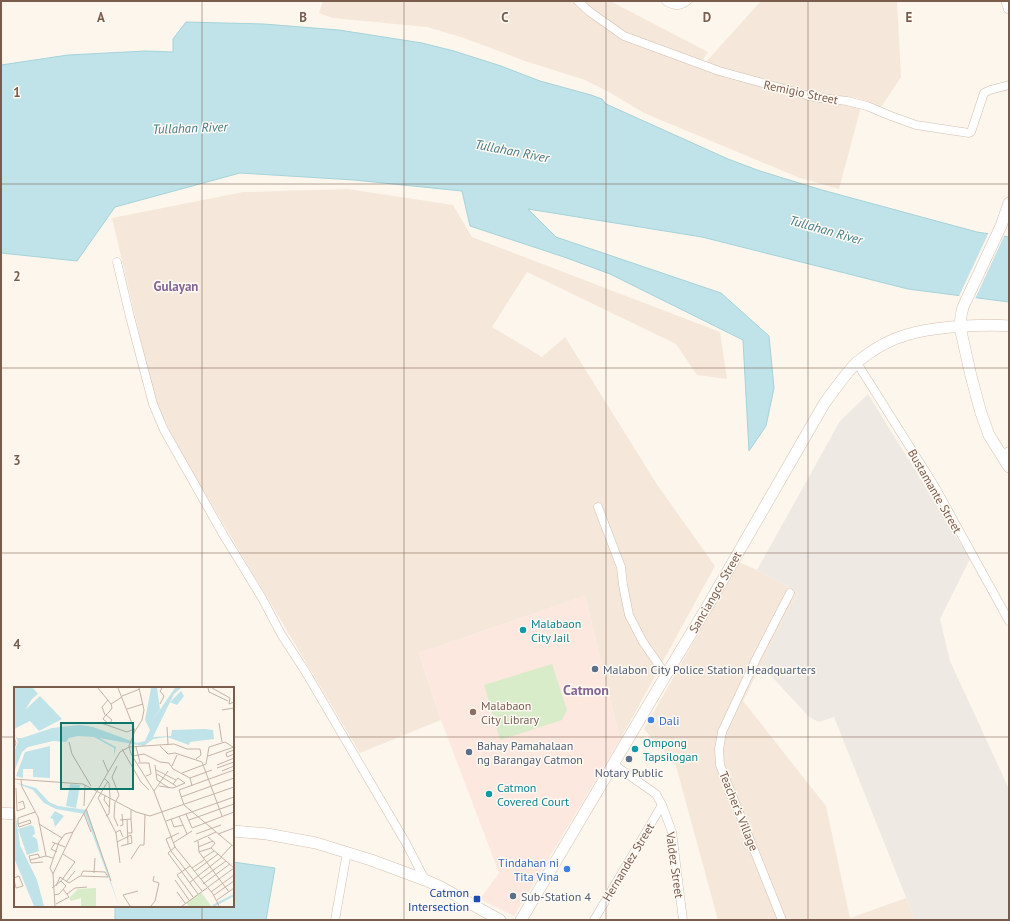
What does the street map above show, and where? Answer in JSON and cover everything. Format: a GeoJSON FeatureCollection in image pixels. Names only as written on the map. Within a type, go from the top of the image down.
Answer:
{"type":"FeatureCollection","features":[{"type":"Feature","properties":{"kind":"main road"},"geometry":{"type":"LineString","coordinates":[[1007,1],[1009,8]]}},
{"type":"Feature","properties":{"kind":"main road"},"geometry":{"type":"LineString","coordinates":[[1009,203],[1001,226],[966,300],[961,316],[960,327],[980,413],[990,435],[1005,453],[1009,467]]}},
{"type":"Feature","properties":{"kind":"main road","name":"Sanciangco Street"},"geometry":{"type":"LineString","coordinates":[[521,920],[707,607],[824,404],[842,379],[857,363],[873,351],[891,340],[902,336],[929,330],[960,327],[997,324],[1009,326]]}},
{"type":"Feature","properties":{"kind":"main road"},"geometry":{"type":"LineString","coordinates":[[1,813],[14,814]]}},
{"type":"Feature","properties":{"kind":"main road"},"geometry":{"type":"LineString","coordinates":[[234,831],[283,836],[316,843],[347,852],[442,887],[500,920]]}},
{"type":"Feature","properties":{"kind":"street","name":"Remigio Street"},"geometry":{"type":"LineString","coordinates":[[578,1],[590,12],[624,36],[697,63],[748,80],[813,97],[847,101],[867,106],[910,123],[931,128],[969,134],[984,94],[987,91],[1009,85]]}},
{"type":"Feature","properties":{"kind":"street"},"geometry":{"type":"LineString","coordinates":[[669,3],[679,6],[687,1]]}},
{"type":"Feature","properties":{"kind":"street"},"geometry":{"type":"LineString","coordinates":[[117,262],[153,404],[164,430],[224,536],[262,598],[281,634],[305,671],[402,836],[425,880]]}},
{"type":"Feature","properties":{"kind":"street","name":"Bustamante Street"},"geometry":{"type":"LineString","coordinates":[[857,363],[935,487],[1009,621]]}},
{"type":"Feature","properties":{"kind":"street"},"geometry":{"type":"LineString","coordinates":[[598,507],[621,567],[629,615],[643,642],[666,675]]}},
{"type":"Feature","properties":{"kind":"street","name":"Teacher's Village"},"geometry":{"type":"LineString","coordinates":[[782,920],[720,764],[719,749],[722,732],[756,659],[790,593]]}},
{"type":"Feature","properties":{"kind":"street","name":"Valdez Street"},"geometry":{"type":"LineString","coordinates":[[613,764],[656,794],[662,805],[672,832],[683,920]]}},
{"type":"Feature","properties":{"kind":"street","name":"Hernandez Street"},"geometry":{"type":"LineString","coordinates":[[594,920],[662,805]]}},
{"type":"Feature","properties":{"kind":"street"},"geometry":{"type":"LineString","coordinates":[[335,920],[347,852]]}},
{"type":"Feature","properties":{"kind":"shaded area"},"geometry":{"type":"Polygon","coordinates":[[[323,1],[610,1],[708,52],[699,66],[861,107],[839,189],[800,178],[644,113],[609,92],[585,80],[525,61],[464,38],[427,27],[333,18],[319,13],[323,1]]]}},
{"type":"Feature","properties":{"kind":"shaded area"},"geometry":{"type":"Polygon","coordinates":[[[761,1],[897,1],[901,77],[881,107],[857,98],[814,95],[705,63],[761,1]]]}},
{"type":"Feature","properties":{"kind":"shaded area"},"geometry":{"type":"Polygon","coordinates":[[[348,189],[453,205],[472,237],[720,332],[727,379],[697,375],[676,344],[527,272],[492,327],[542,357],[565,337],[658,486],[715,566],[620,740],[585,596],[419,653],[441,720],[360,753],[178,448],[155,400],[112,218],[243,192],[348,189]]]}},
{"type":"Feature","properties":{"kind":"shaded area"},"geometry":{"type":"Polygon","coordinates":[[[868,394],[970,559],[940,619],[950,661],[1009,789],[1009,920],[915,920],[834,717],[819,722],[809,717],[761,665],[798,592],[757,570],[840,421],[868,394]]]}},
{"type":"Feature","properties":{"kind":"shaded area"},"geometry":{"type":"Polygon","coordinates":[[[739,562],[798,592],[743,701],[826,806],[850,918],[906,898],[915,920],[718,920],[676,766],[644,729],[739,562]]]}},
{"type":"Feature","properties":{"kind":"shaded area"},"geometry":{"type":"Polygon","coordinates":[[[585,596],[620,740],[514,916],[480,899],[499,873],[441,720],[419,653],[585,596]]]}},
{"type":"Feature","properties":{"kind":"green space"},"geometry":{"type":"Polygon","coordinates":[[[552,664],[567,710],[562,720],[500,740],[484,685],[552,664]]]}},
{"type":"Feature","properties":{"kind":"water","name":"Tullahan River"},"geometry":{"type":"Polygon","coordinates":[[[186,22],[264,24],[339,30],[422,43],[454,51],[501,66],[540,81],[602,99],[606,104],[728,159],[760,171],[822,190],[977,232],[1009,237],[1009,302],[908,289],[702,237],[528,209],[556,237],[721,293],[769,336],[774,388],[766,426],[749,451],[743,340],[610,274],[470,226],[462,191],[354,180],[240,173],[115,207],[77,261],[1,253],[1,65],[68,55],[145,51],[173,52],[173,39],[186,22]]]}},
{"type":"Feature","properties":{"kind":"water"},"geometry":{"type":"Polygon","coordinates":[[[234,862],[275,868],[266,920],[115,920],[115,907],[234,907],[234,862]]]}},
{"type":"Feature","properties":{"kind":"pier"},"geometry":{"type":"Polygon","coordinates":[[[989,232],[1005,234],[975,299],[961,297],[959,296],[989,232]]]}},
{"type":"Feature","properties":{"kind":"place","name":"Malabaon City Jail"},"geometry":{"type":"Point","coordinates":[523,630]}},
{"type":"Feature","properties":{"kind":"place","name":"Malabon City Police Station Headquarters"},"geometry":{"type":"Point","coordinates":[595,669]}},
{"type":"Feature","properties":{"kind":"place","name":"Malabaon City Library"},"geometry":{"type":"Point","coordinates":[473,712]}},
{"type":"Feature","properties":{"kind":"place","name":"Dali"},"geometry":{"type":"Point","coordinates":[651,720]}},
{"type":"Feature","properties":{"kind":"place","name":"Ompong Tapsilogan"},"geometry":{"type":"Point","coordinates":[635,749]}},
{"type":"Feature","properties":{"kind":"place","name":"Bahay Pamahalaan ng Barangay Catmon"},"geometry":{"type":"Point","coordinates":[469,752]}},
{"type":"Feature","properties":{"kind":"place","name":"Notary Public"},"geometry":{"type":"Point","coordinates":[629,759]}},
{"type":"Feature","properties":{"kind":"place","name":"Catmon Covered Court"},"geometry":{"type":"Point","coordinates":[489,794]}},
{"type":"Feature","properties":{"kind":"place","name":"Tindahan ni Tita Vina"},"geometry":{"type":"Point","coordinates":[567,869]}},
{"type":"Feature","properties":{"kind":"place","name":"Sub-Station 4"},"geometry":{"type":"Point","coordinates":[513,896]}},
{"type":"Feature","properties":{"kind":"place","name":"Catmon Intersection"},"geometry":{"type":"Point","coordinates":[477,899]}},
{"type":"Feature","properties":{"kind":"district","name":"Gulayan"},"geometry":{"type":"Point","coordinates":[176,286]}},
{"type":"Feature","properties":{"kind":"district","name":"Catmon"},"geometry":{"type":"Point","coordinates":[586,690]}}]}
